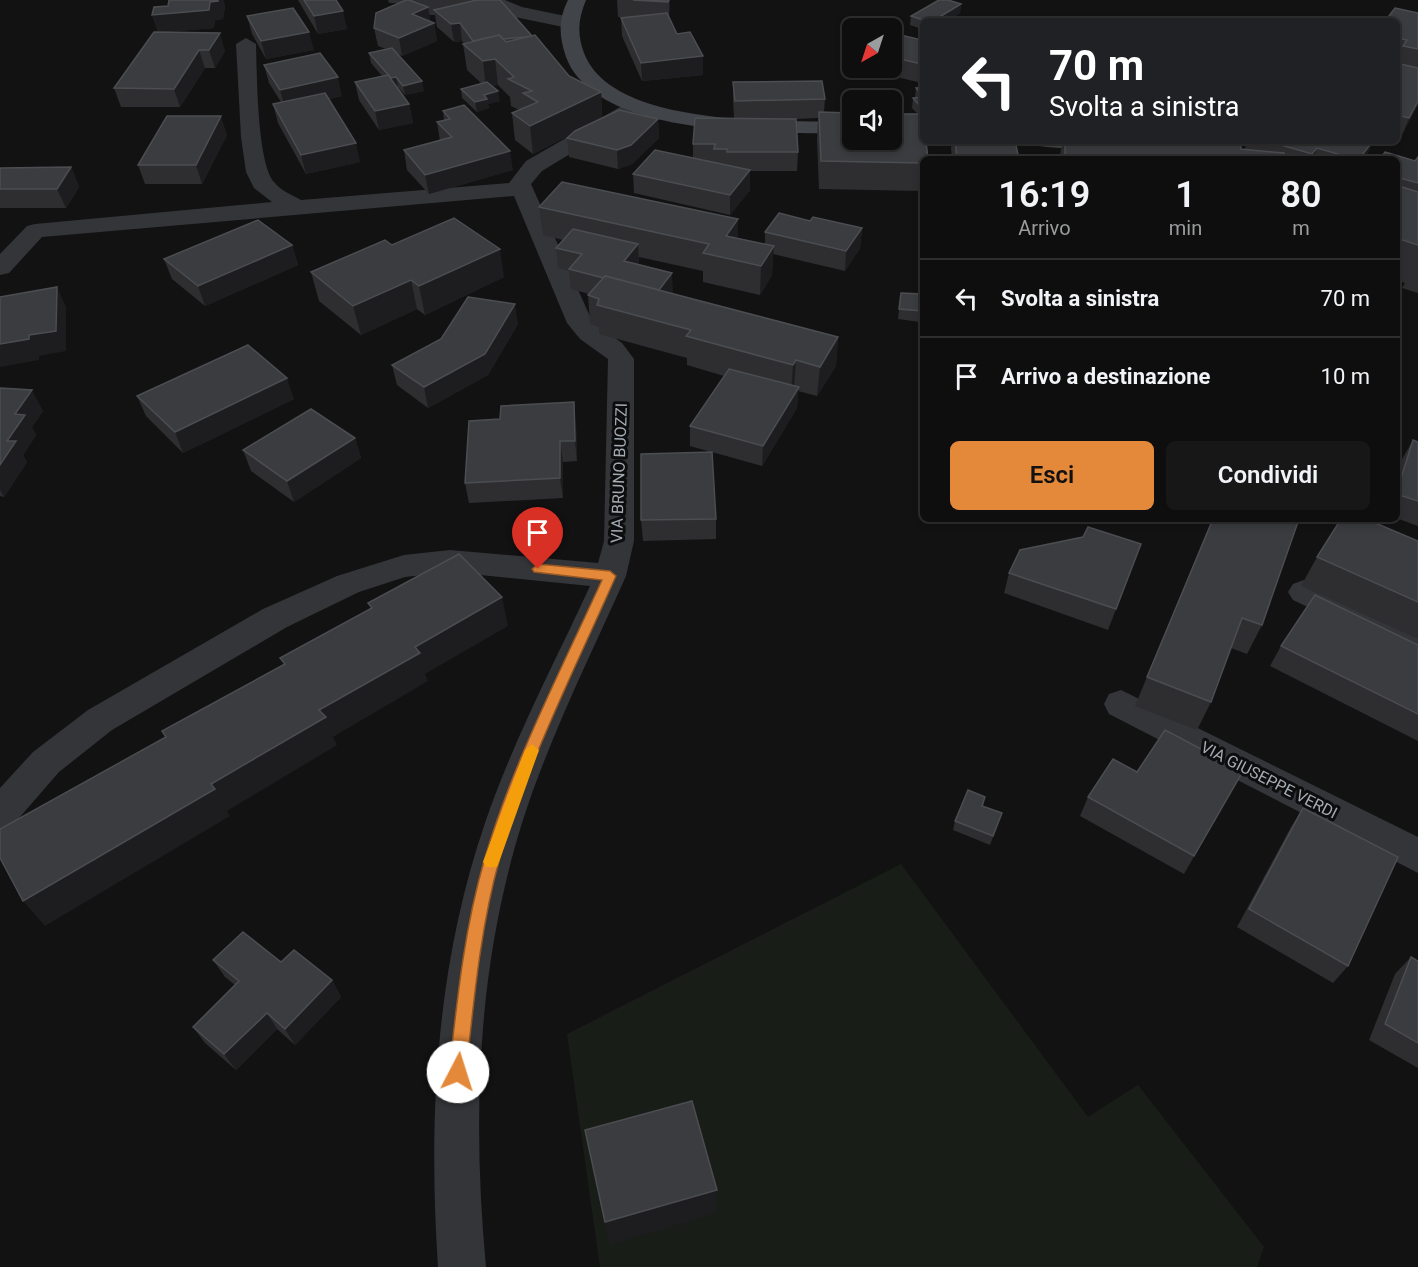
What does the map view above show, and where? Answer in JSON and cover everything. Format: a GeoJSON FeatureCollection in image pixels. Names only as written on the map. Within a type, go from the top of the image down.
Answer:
{"type":"FeatureCollection","features":[{"type":"Feature","properties":{"kind":"main road"},"geometry":{"type":"LineString","coordinates":[[577,0],[568,22],[569,36],[582,72],[601,89],[634,107],[668,116],[704,120],[842,127]]}},
{"type":"Feature","properties":{"kind":"main road"},"geometry":{"type":"LineString","coordinates":[[1078,144],[1131,149]]}},
{"type":"Feature","properties":{"kind":"street"},"geometry":{"type":"LineString","coordinates":[[490,0],[538,8],[568,22]]}},
{"type":"Feature","properties":{"kind":"street"},"geometry":{"type":"LineString","coordinates":[[246,44],[250,120],[259,176],[268,189],[297,207]]}},
{"type":"Feature","properties":{"kind":"street"},"geometry":{"type":"LineString","coordinates":[[0,232],[35,231],[520,189],[521,180],[534,166],[634,107]]}},
{"type":"Feature","properties":{"kind":"street"},"geometry":{"type":"LineString","coordinates":[[1064,156],[1074,153],[1131,149]]}},
{"type":"Feature","properties":{"kind":"street","name":"VIA BRUNO BUOZZI"},"geometry":{"type":"LineString","coordinates":[[462,1267],[457,1193],[458,1072],[466,988],[480,905],[519,779],[610,576],[619,541],[621,359],[618,353],[589,334],[579,323],[520,189]]}},
{"type":"Feature","properties":{"kind":"street"},"geometry":{"type":"LineString","coordinates":[[0,268],[35,231]]}},
{"type":"Feature","properties":{"kind":"street"},"geometry":{"type":"LineString","coordinates":[[0,814],[46,762],[100,720],[275,618],[348,584],[404,566],[450,561],[610,576]]}},
{"type":"Feature","properties":{"kind":"street"},"geometry":{"type":"LineString","coordinates":[[1304,592],[1418,647]]}},
{"type":"Feature","properties":{"kind":"street","name":"VIA GIUSEPPE VERDI"},"geometry":{"type":"LineString","coordinates":[[1121,704],[1418,856]]}},
{"type":"Feature","properties":{"kind":"shaded area"},"geometry":{"type":"Polygon","coordinates":[[[901,864],[1088,1117],[1138,1085],[1264,1247],[1257,1267],[600,1267],[567,1034],[901,864]]]}},
{"type":"Feature","properties":{"kind":"building"},"geometry":{"type":"Polygon","coordinates":[[[169,0],[218,1],[210,2],[209,10],[152,15],[154,7],[168,6],[169,0]]]}},
{"type":"Feature","properties":{"kind":"building"},"geometry":{"type":"Polygon","coordinates":[[[304,0],[336,0],[343,11],[314,16],[304,0]]]}},
{"type":"Feature","properties":{"kind":"building"},"geometry":{"type":"Polygon","coordinates":[[[406,0],[428,7],[412,14],[434,23],[399,38],[374,28],[376,13],[406,0]]]}},
{"type":"Feature","properties":{"kind":"building"},"geometry":{"type":"Polygon","coordinates":[[[477,0],[500,0],[532,36],[503,39],[499,35],[473,41],[460,23],[451,24],[434,10],[477,0]]]}},
{"type":"Feature","properties":{"kind":"building"},"geometry":{"type":"Polygon","coordinates":[[[633,0],[669,0],[668,2],[633,0]]]}},
{"type":"Feature","properties":{"kind":"building"},"geometry":{"type":"Polygon","coordinates":[[[939,0],[961,4],[938,18],[920,19],[911,16],[939,0]]]}},
{"type":"Feature","properties":{"kind":"building"},"geometry":{"type":"Polygon","coordinates":[[[293,8],[309,32],[261,41],[247,16],[293,8]]]}},
{"type":"Feature","properties":{"kind":"building"},"geometry":{"type":"Polygon","coordinates":[[[1395,8],[1418,13],[1418,49],[1403,46],[1407,40],[1400,39],[1400,18],[1387,18],[1395,8]]]}},
{"type":"Feature","properties":{"kind":"building"},"geometry":{"type":"Polygon","coordinates":[[[667,13],[677,34],[690,32],[703,56],[641,63],[621,18],[667,13]]]}},
{"type":"Feature","properties":{"kind":"building"},"geometry":{"type":"Polygon","coordinates":[[[154,32],[220,33],[209,50],[199,50],[174,89],[114,88],[154,32]]]}},
{"type":"Feature","properties":{"kind":"building"},"geometry":{"type":"Polygon","coordinates":[[[499,35],[506,42],[535,35],[569,76],[601,92],[530,126],[512,113],[538,102],[523,93],[532,91],[508,79],[514,77],[495,59],[483,61],[463,44],[499,35]]]}},
{"type":"Feature","properties":{"kind":"building"},"geometry":{"type":"Polygon","coordinates":[[[902,35],[920,40],[920,64],[902,59],[902,35]]]}},
{"type":"Feature","properties":{"kind":"building"},"geometry":{"type":"Polygon","coordinates":[[[392,48],[422,81],[403,86],[396,77],[391,78],[369,53],[392,48]]]}},
{"type":"Feature","properties":{"kind":"building"},"geometry":{"type":"Polygon","coordinates":[[[320,53],[338,77],[280,90],[264,65],[320,53]]]}},
{"type":"Feature","properties":{"kind":"building"},"geometry":{"type":"Polygon","coordinates":[[[1400,64],[1418,68],[1418,101],[1409,118],[1400,116],[1400,64]]]}},
{"type":"Feature","properties":{"kind":"building"},"geometry":{"type":"Polygon","coordinates":[[[388,75],[409,104],[375,111],[355,82],[388,75]]]}},
{"type":"Feature","properties":{"kind":"building"},"geometry":{"type":"Polygon","coordinates":[[[822,81],[825,99],[735,101],[733,82],[822,81]]]}},
{"type":"Feature","properties":{"kind":"building"},"geometry":{"type":"Polygon","coordinates":[[[487,82],[498,91],[484,95],[487,99],[475,102],[461,89],[487,82]]]}},
{"type":"Feature","properties":{"kind":"building"},"geometry":{"type":"Polygon","coordinates":[[[325,93],[356,143],[301,155],[273,104],[325,93]]]}},
{"type":"Feature","properties":{"kind":"building"},"geometry":{"type":"Polygon","coordinates":[[[920,97],[920,105],[919,105],[913,98],[920,97]]]}},
{"type":"Feature","properties":{"kind":"building"},"geometry":{"type":"Polygon","coordinates":[[[464,105],[510,151],[425,175],[404,150],[452,137],[437,122],[450,119],[443,111],[464,105]]]}},
{"type":"Feature","properties":{"kind":"building"},"geometry":{"type":"Polygon","coordinates":[[[619,110],[658,119],[631,145],[617,150],[567,138],[575,131],[619,110]]]}},
{"type":"Feature","properties":{"kind":"building"},"geometry":{"type":"Polygon","coordinates":[[[819,112],[842,113],[842,150],[902,150],[902,114],[920,114],[920,144],[926,144],[928,156],[920,156],[920,163],[821,161],[819,112]]]}},
{"type":"Feature","properties":{"kind":"building"},"geometry":{"type":"Polygon","coordinates":[[[167,116],[221,116],[196,165],[138,165],[167,116]]]}},
{"type":"Feature","properties":{"kind":"building"},"geometry":{"type":"Polygon","coordinates":[[[695,118],[796,119],[798,152],[727,152],[727,149],[714,149],[715,144],[693,144],[695,118]]]}},
{"type":"Feature","properties":{"kind":"building"},"geometry":{"type":"Polygon","coordinates":[[[955,144],[1016,144],[1018,156],[957,156],[955,144]]]}},
{"type":"Feature","properties":{"kind":"building"},"geometry":{"type":"Polygon","coordinates":[[[1065,144],[1240,144],[1241,149],[1284,153],[1284,156],[1065,156],[1065,144]]]}},
{"type":"Feature","properties":{"kind":"building"},"geometry":{"type":"Polygon","coordinates":[[[1277,144],[1371,144],[1361,156],[1345,156],[1317,148],[1312,154],[1277,144]]]}},
{"type":"Feature","properties":{"kind":"building"},"geometry":{"type":"Polygon","coordinates":[[[655,150],[750,170],[730,195],[633,174],[655,150]]]}},
{"type":"Feature","properties":{"kind":"building"},"geometry":{"type":"Polygon","coordinates":[[[1385,152],[1398,156],[1382,156],[1385,152]]]}},
{"type":"Feature","properties":{"kind":"building"},"geometry":{"type":"Polygon","coordinates":[[[1400,156],[1415,161],[1418,157],[1418,183],[1400,178],[1400,156]]]}},
{"type":"Feature","properties":{"kind":"building"},"geometry":{"type":"Polygon","coordinates":[[[71,167],[57,189],[0,189],[0,168],[71,167]]]}},
{"type":"Feature","properties":{"kind":"building"},"geometry":{"type":"Polygon","coordinates":[[[562,182],[738,219],[726,236],[774,246],[761,266],[703,253],[709,244],[539,207],[562,182]]]}},
{"type":"Feature","properties":{"kind":"building"},"geometry":{"type":"Polygon","coordinates":[[[1400,186],[1418,192],[1418,245],[1400,239],[1400,186]]]}},
{"type":"Feature","properties":{"kind":"building"},"geometry":{"type":"Polygon","coordinates":[[[779,213],[810,221],[813,217],[862,228],[846,251],[765,232],[779,213]]]}},
{"type":"Feature","properties":{"kind":"building"},"geometry":{"type":"Polygon","coordinates":[[[454,218],[500,249],[419,286],[411,280],[353,306],[311,272],[385,240],[392,245],[454,218]]]}},
{"type":"Feature","properties":{"kind":"building"},"geometry":{"type":"Polygon","coordinates":[[[258,220],[292,245],[198,286],[164,259],[258,220]]]}},
{"type":"Feature","properties":{"kind":"building"},"geometry":{"type":"Polygon","coordinates":[[[573,229],[638,244],[624,261],[672,273],[659,290],[569,269],[582,254],[556,248],[573,229]]]}},
{"type":"Feature","properties":{"kind":"building"},"geometry":{"type":"Polygon","coordinates":[[[605,276],[838,337],[820,367],[796,360],[793,365],[686,336],[691,330],[597,305],[599,299],[588,295],[605,276]]]}},
{"type":"Feature","properties":{"kind":"building"},"geometry":{"type":"Polygon","coordinates":[[[57,287],[56,331],[29,335],[29,339],[0,344],[0,297],[57,287]]]}},
{"type":"Feature","properties":{"kind":"building"},"geometry":{"type":"Polygon","coordinates":[[[901,293],[920,294],[920,311],[899,309],[901,293]]]}},
{"type":"Feature","properties":{"kind":"building"},"geometry":{"type":"Polygon","coordinates":[[[468,297],[515,304],[485,354],[424,387],[392,365],[441,339],[468,297]]]}},
{"type":"Feature","properties":{"kind":"building"},"geometry":{"type":"Polygon","coordinates":[[[248,345],[287,378],[175,432],[137,396],[248,345]]]}},
{"type":"Feature","properties":{"kind":"building"},"geometry":{"type":"Polygon","coordinates":[[[729,369],[799,387],[763,446],[690,426],[729,369]]]}},
{"type":"Feature","properties":{"kind":"building"},"geometry":{"type":"Polygon","coordinates":[[[0,388],[32,390],[15,414],[25,415],[7,441],[16,441],[0,465],[0,388]]]}},
{"type":"Feature","properties":{"kind":"building"},"geometry":{"type":"Polygon","coordinates":[[[574,402],[575,441],[560,441],[560,478],[465,483],[469,421],[500,419],[501,406],[574,402]]]}},
{"type":"Feature","properties":{"kind":"building"},"geometry":{"type":"Polygon","coordinates":[[[311,409],[355,438],[287,481],[243,450],[311,409]]]}},
{"type":"Feature","properties":{"kind":"building"},"geometry":{"type":"Polygon","coordinates":[[[1413,440],[1418,442],[1418,501],[1400,495],[1400,481],[1413,440]]]}},
{"type":"Feature","properties":{"kind":"building"},"geometry":{"type":"Polygon","coordinates":[[[712,452],[716,519],[641,520],[641,454],[712,452]]]}},
{"type":"Feature","properties":{"kind":"building"},"geometry":{"type":"Polygon","coordinates":[[[1212,522],[1298,522],[1262,625],[1242,618],[1211,702],[1147,677],[1212,522]]]}},
{"type":"Feature","properties":{"kind":"building"},"geometry":{"type":"Polygon","coordinates":[[[1339,522],[1373,522],[1418,541],[1418,602],[1317,557],[1339,522]]]}},
{"type":"Feature","properties":{"kind":"building"},"geometry":{"type":"Polygon","coordinates":[[[1088,527],[1141,544],[1116,609],[1009,573],[1020,550],[1083,537],[1088,527]]]}},
{"type":"Feature","properties":{"kind":"building"},"geometry":{"type":"Polygon","coordinates":[[[459,554],[502,597],[415,647],[420,653],[319,710],[326,717],[211,784],[215,789],[23,901],[0,858],[0,829],[166,737],[162,731],[285,664],[280,658],[372,608],[368,603],[459,554]]]}},
{"type":"Feature","properties":{"kind":"building"},"geometry":{"type":"Polygon","coordinates":[[[1315,595],[1418,645],[1418,714],[1281,646],[1315,595]]]}},
{"type":"Feature","properties":{"kind":"building"},"geometry":{"type":"Polygon","coordinates":[[[1165,730],[1243,771],[1194,856],[1088,797],[1113,759],[1137,772],[1165,730]]]}},
{"type":"Feature","properties":{"kind":"building"},"geometry":{"type":"Polygon","coordinates":[[[968,790],[985,797],[982,806],[1002,813],[993,836],[955,821],[968,790]]]}},
{"type":"Feature","properties":{"kind":"building"},"geometry":{"type":"Polygon","coordinates":[[[1303,808],[1398,857],[1348,966],[1249,909],[1303,808]]]}},
{"type":"Feature","properties":{"kind":"building"},"geometry":{"type":"Polygon","coordinates":[[[243,932],[281,962],[294,950],[332,980],[285,1029],[267,1013],[224,1054],[193,1027],[239,981],[213,960],[243,932]]]}},
{"type":"Feature","properties":{"kind":"building"},"geometry":{"type":"Polygon","coordinates":[[[1411,957],[1418,961],[1418,1043],[1385,1024],[1411,957]]]}},
{"type":"Feature","properties":{"kind":"building"},"geometry":{"type":"Polygon","coordinates":[[[692,1101],[717,1190],[605,1222],[585,1130],[692,1101]]]}},
{"type":"Feature","properties":{"kind":"slow traffic"},"geometry":{"type":"LineString","coordinates":[[491,862],[519,779],[532,750]]}},
{"type":"Feature","properties":{"kind":"route"},"geometry":{"type":"LineString","coordinates":[[458,1072],[461,1028],[472,945],[492,861],[519,779],[610,576],[538,569]]}}]}
